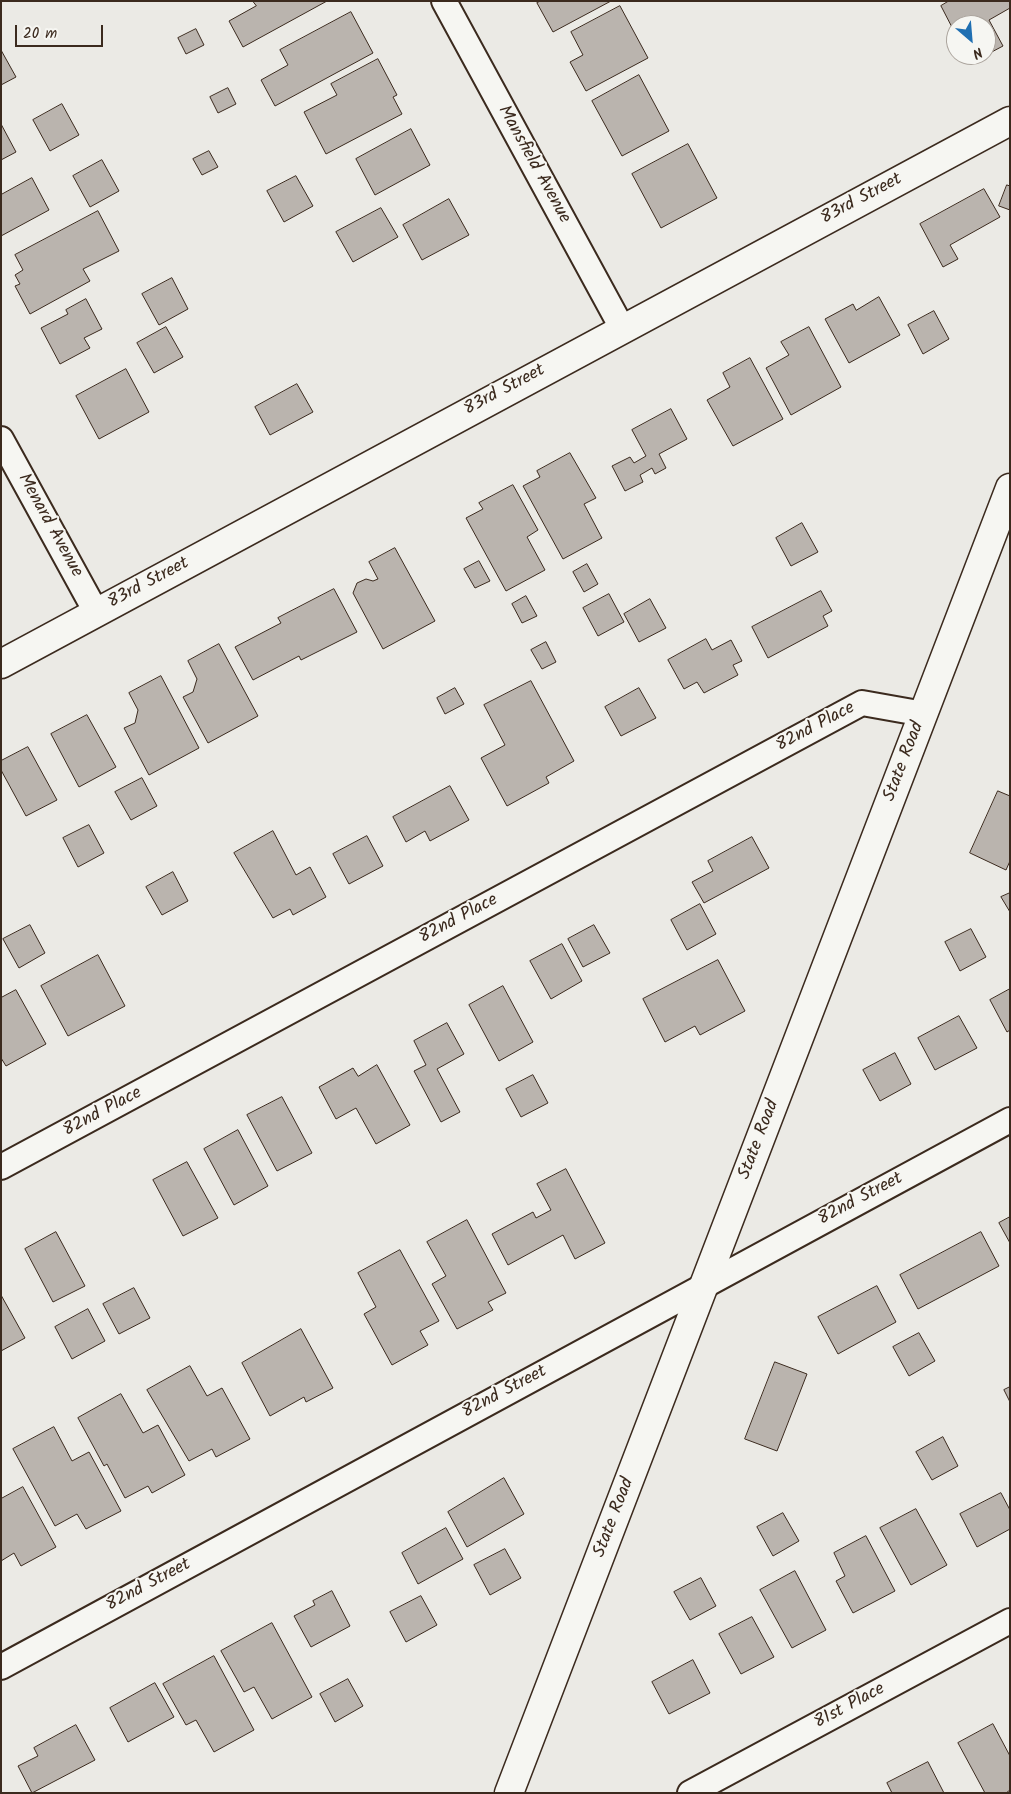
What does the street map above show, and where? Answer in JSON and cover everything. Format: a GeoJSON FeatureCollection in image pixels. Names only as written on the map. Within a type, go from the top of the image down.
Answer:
{"type":"FeatureCollection","features":[{"type":"Feature","properties":{"kind":"street","name":"Mansfield Avenue"},"geometry":{"type":"LineString","coordinates":[[444,1],[622,328]]}},
{"type":"Feature","properties":{"kind":"street","name":"83rd Street"},"geometry":{"type":"LineString","coordinates":[[1,664],[622,328],[1010,121]]}},
{"type":"Feature","properties":{"kind":"street","name":"Menard Avenue"},"geometry":{"type":"LineString","coordinates":[[1,439],[96,612]]}},
{"type":"Feature","properties":{"kind":"street","name":"State Road"},"geometry":{"type":"LineString","coordinates":[[509,1793],[1010,488]]}},
{"type":"Feature","properties":{"kind":"street","name":"82nd Place"},"geometry":{"type":"LineString","coordinates":[[1,1167],[862,703],[924,714]]}},
{"type":"Feature","properties":{"kind":"street","name":"82nd Street"},"geometry":{"type":"LineString","coordinates":[[1,1667],[1010,1120]]}},
{"type":"Feature","properties":{"kind":"street","name":"81st Place"},"geometry":{"type":"LineString","coordinates":[[690,1793],[1010,1621]]}},
{"type":"Feature","properties":{"kind":"building"},"geometry":{"type":"Polygon","coordinates":[[[253,1],[327,1],[243,47],[229,21],[256,6],[253,1]]]}},
{"type":"Feature","properties":{"kind":"building"},"geometry":{"type":"Polygon","coordinates":[[[541,1],[611,1],[553,32],[537,3],[541,1]]]}},
{"type":"Feature","properties":{"kind":"building"},"geometry":{"type":"Polygon","coordinates":[[[949,1],[1010,1],[1010,8],[996,16],[946,16],[941,6],[949,1]]]}},
{"type":"Feature","properties":{"kind":"building"},"geometry":{"type":"Polygon","coordinates":[[[620,6],[648,58],[586,91],[570,62],[583,55],[571,32],[620,6]]]}},
{"type":"Feature","properties":{"kind":"building"},"geometry":{"type":"Polygon","coordinates":[[[351,12],[373,53],[275,106],[261,80],[288,65],[280,50],[351,12]]]}},
{"type":"Feature","properties":{"kind":"building"},"geometry":{"type":"Polygon","coordinates":[[[196,29],[204,45],[186,54],[178,38],[196,29]]]}},
{"type":"Feature","properties":{"kind":"building"},"geometry":{"type":"Polygon","coordinates":[[[996,33],[1003,46],[996,50],[996,33]]]}},
{"type":"Feature","properties":{"kind":"building"},"geometry":{"type":"Polygon","coordinates":[[[1,50],[16,77],[1,85],[1,50]]]}},
{"type":"Feature","properties":{"kind":"building"},"geometry":{"type":"Polygon","coordinates":[[[378,59],[397,95],[393,97],[402,114],[326,154],[304,112],[337,95],[331,84],[378,59]]]}},
{"type":"Feature","properties":{"kind":"building"},"geometry":{"type":"Polygon","coordinates":[[[639,75],[669,131],[622,156],[592,101],[639,75]]]}},
{"type":"Feature","properties":{"kind":"building"},"geometry":{"type":"Polygon","coordinates":[[[228,88],[236,104],[218,113],[210,97],[228,88]]]}},
{"type":"Feature","properties":{"kind":"building"},"geometry":{"type":"Polygon","coordinates":[[[62,104],[79,135],[50,151],[33,120],[62,104]]]}},
{"type":"Feature","properties":{"kind":"building"},"geometry":{"type":"Polygon","coordinates":[[[1,124],[16,152],[1,160],[1,124]]]}},
{"type":"Feature","properties":{"kind":"building"},"geometry":{"type":"Polygon","coordinates":[[[411,129],[430,165],[375,195],[356,159],[411,129]]]}},
{"type":"Feature","properties":{"kind":"building"},"geometry":{"type":"Polygon","coordinates":[[[688,144],[717,198],[661,228],[632,174],[688,144]]]}},
{"type":"Feature","properties":{"kind":"building"},"geometry":{"type":"Polygon","coordinates":[[[209,151],[218,167],[202,175],[193,159],[209,151]]]}},
{"type":"Feature","properties":{"kind":"building"},"geometry":{"type":"Polygon","coordinates":[[[102,160],[119,191],[90,207],[73,176],[102,160]]]}},
{"type":"Feature","properties":{"kind":"building"},"geometry":{"type":"Polygon","coordinates":[[[296,176],[313,206],[284,222],[267,191],[296,176]]]}},
{"type":"Feature","properties":{"kind":"building"},"geometry":{"type":"Polygon","coordinates":[[[32,178],[49,210],[1,236],[1,195],[32,178]]]}},
{"type":"Feature","properties":{"kind":"building"},"geometry":{"type":"Polygon","coordinates":[[[1007,185],[1010,186],[1010,210],[999,206],[1007,185]]]}},
{"type":"Feature","properties":{"kind":"building"},"geometry":{"type":"Polygon","coordinates":[[[984,189],[1000,217],[950,245],[958,259],[943,267],[920,224],[984,189]]]}},
{"type":"Feature","properties":{"kind":"building"},"geometry":{"type":"Polygon","coordinates":[[[449,199],[469,235],[422,260],[403,225],[449,199]]]}},
{"type":"Feature","properties":{"kind":"building"},"geometry":{"type":"Polygon","coordinates":[[[381,208],[398,237],[353,262],[336,232],[381,208]]]}},
{"type":"Feature","properties":{"kind":"building"},"geometry":{"type":"Polygon","coordinates":[[[98,211],[119,251],[83,269],[90,281],[30,314],[15,286],[20,284],[15,275],[23,270],[15,255],[98,211]]]}},
{"type":"Feature","properties":{"kind":"building"},"geometry":{"type":"Polygon","coordinates":[[[172,278],[188,309],[159,325],[142,294],[172,278]]]}},
{"type":"Feature","properties":{"kind":"building"},"geometry":{"type":"Polygon","coordinates":[[[879,297],[900,335],[849,363],[825,319],[853,304],[856,310],[879,297]]]}},
{"type":"Feature","properties":{"kind":"building"},"geometry":{"type":"Polygon","coordinates":[[[86,299],[102,329],[84,338],[90,348],[60,364],[41,328],[68,314],[66,310],[86,299]]]}},
{"type":"Feature","properties":{"kind":"building"},"geometry":{"type":"Polygon","coordinates":[[[934,311],[949,339],[923,354],[908,325],[934,311]]]}},
{"type":"Feature","properties":{"kind":"building"},"geometry":{"type":"Polygon","coordinates":[[[166,327],[183,357],[154,373],[137,343],[166,327]]]}},
{"type":"Feature","properties":{"kind":"building"},"geometry":{"type":"Polygon","coordinates":[[[809,327],[841,387],[791,415],[766,368],[789,355],[781,342],[809,327]]]}},
{"type":"Feature","properties":{"kind":"building"},"geometry":{"type":"Polygon","coordinates":[[[750,358],[783,419],[733,446],[707,400],[730,387],[723,373],[750,358]]]}},
{"type":"Feature","properties":{"kind":"building"},"geometry":{"type":"Polygon","coordinates":[[[126,369],[149,412],[99,439],[76,396],[126,369]]]}},
{"type":"Feature","properties":{"kind":"building"},"geometry":{"type":"Polygon","coordinates":[[[297,384],[313,412],[270,435],[255,407],[297,384]]]}},
{"type":"Feature","properties":{"kind":"building"},"geometry":{"type":"Polygon","coordinates":[[[671,409],[687,439],[659,454],[666,468],[655,474],[652,468],[640,475],[643,482],[625,491],[612,466],[630,457],[634,463],[646,456],[632,430],[671,409]]]}},
{"type":"Feature","properties":{"kind":"building"},"geometry":{"type":"Polygon","coordinates":[[[570,453],[596,498],[584,504],[602,538],[563,559],[523,486],[540,477],[537,471],[570,453]]]}},
{"type":"Feature","properties":{"kind":"building"},"geometry":{"type":"Polygon","coordinates":[[[513,485],[538,530],[527,537],[545,570],[506,591],[466,518],[483,509],[479,503],[513,485]]]}},
{"type":"Feature","properties":{"kind":"building"},"geometry":{"type":"Polygon","coordinates":[[[802,523],[818,552],[791,566],[776,538],[802,523]]]}},
{"type":"Feature","properties":{"kind":"building"},"geometry":{"type":"Polygon","coordinates":[[[395,548],[435,621],[383,649],[353,593],[357,583],[366,579],[373,581],[378,579],[369,562],[395,548]]]}},
{"type":"Feature","properties":{"kind":"building"},"geometry":{"type":"Polygon","coordinates":[[[479,561],[490,581],[475,588],[464,569],[479,561]]]}},
{"type":"Feature","properties":{"kind":"building"},"geometry":{"type":"Polygon","coordinates":[[[587,564],[598,584],[584,592],[573,572],[587,564]]]}},
{"type":"Feature","properties":{"kind":"building"},"geometry":{"type":"Polygon","coordinates":[[[334,589],[357,632],[301,660],[299,656],[253,680],[235,647],[281,623],[278,618],[334,589]]]}},
{"type":"Feature","properties":{"kind":"building"},"geometry":{"type":"Polygon","coordinates":[[[821,591],[832,611],[823,616],[828,626],[768,658],[752,627],[821,591]]]}},
{"type":"Feature","properties":{"kind":"building"},"geometry":{"type":"Polygon","coordinates":[[[609,594],[624,622],[598,636],[583,608],[609,594]]]}},
{"type":"Feature","properties":{"kind":"building"},"geometry":{"type":"Polygon","coordinates":[[[526,596],[537,616],[522,623],[512,604],[526,596]]]}},
{"type":"Feature","properties":{"kind":"building"},"geometry":{"type":"Polygon","coordinates":[[[650,599],[666,628],[639,642],[624,614],[650,599]]]}},
{"type":"Feature","properties":{"kind":"building"},"geometry":{"type":"Polygon","coordinates":[[[706,639],[712,650],[731,640],[742,661],[733,665],[738,675],[704,693],[697,682],[684,689],[668,660],[706,639]]]}},
{"type":"Feature","properties":{"kind":"building"},"geometry":{"type":"Polygon","coordinates":[[[546,642],[556,662],[542,669],[531,650],[546,642]]]}},
{"type":"Feature","properties":{"kind":"building"},"geometry":{"type":"Polygon","coordinates":[[[219,644],[258,716],[208,743],[183,697],[193,692],[197,679],[188,661],[219,644]]]}},
{"type":"Feature","properties":{"kind":"building"},"geometry":{"type":"Polygon","coordinates":[[[161,676],[199,748],[149,775],[124,728],[135,723],[138,710],[129,693],[161,676]]]}},
{"type":"Feature","properties":{"kind":"building"},"geometry":{"type":"Polygon","coordinates":[[[531,681],[574,761],[546,777],[549,783],[507,806],[481,758],[505,745],[484,705],[531,681]]]}},
{"type":"Feature","properties":{"kind":"building"},"geometry":{"type":"Polygon","coordinates":[[[455,688],[464,704],[445,714],[437,698],[455,688]]]}},
{"type":"Feature","properties":{"kind":"building"},"geometry":{"type":"Polygon","coordinates":[[[639,688],[656,718],[621,736],[605,707],[639,688]]]}},
{"type":"Feature","properties":{"kind":"building"},"geometry":{"type":"Polygon","coordinates":[[[87,715],[116,767],[79,787],[51,734],[87,715]]]}},
{"type":"Feature","properties":{"kind":"building"},"geometry":{"type":"Polygon","coordinates":[[[28,747],[57,800],[26,816],[1,770],[1,761],[28,747]]]}},
{"type":"Feature","properties":{"kind":"building"},"geometry":{"type":"Polygon","coordinates":[[[142,778],[157,806],[131,820],[115,792],[142,778]]]}},
{"type":"Feature","properties":{"kind":"building"},"geometry":{"type":"Polygon","coordinates":[[[450,786],[469,820],[430,841],[425,831],[406,842],[393,817],[450,786]]]}},
{"type":"Feature","properties":{"kind":"building"},"geometry":{"type":"Polygon","coordinates":[[[998,791],[1010,796],[1010,861],[1006,870],[970,853],[998,791]]]}},
{"type":"Feature","properties":{"kind":"building"},"geometry":{"type":"Polygon","coordinates":[[[89,825],[104,853],[78,867],[63,838],[89,825]]]}},
{"type":"Feature","properties":{"kind":"building"},"geometry":{"type":"Polygon","coordinates":[[[273,831],[296,875],[310,867],[326,897],[293,915],[290,909],[273,918],[234,853],[273,831]]]}},
{"type":"Feature","properties":{"kind":"building"},"geometry":{"type":"Polygon","coordinates":[[[367,836],[383,866],[349,884],[333,854],[367,836]]]}},
{"type":"Feature","properties":{"kind":"building"},"geometry":{"type":"Polygon","coordinates":[[[752,837],[769,868],[704,903],[692,882],[713,871],[708,861],[752,837]]]}},
{"type":"Feature","properties":{"kind":"building"},"geometry":{"type":"Polygon","coordinates":[[[173,872],[188,901],[162,915],[146,887],[173,872]]]}},
{"type":"Feature","properties":{"kind":"building"},"geometry":{"type":"Polygon","coordinates":[[[1010,893],[1010,912],[1001,897],[1010,893]]]}},
{"type":"Feature","properties":{"kind":"building"},"geometry":{"type":"Polygon","coordinates":[[[700,904],[716,934],[687,950],[671,920],[700,904]]]}},
{"type":"Feature","properties":{"kind":"building"},"geometry":{"type":"Polygon","coordinates":[[[30,925],[45,953],[19,968],[3,939],[30,925]]]}},
{"type":"Feature","properties":{"kind":"building"},"geometry":{"type":"Polygon","coordinates":[[[594,925],[610,953],[583,967],[568,939],[594,925]]]}},
{"type":"Feature","properties":{"kind":"building"},"geometry":{"type":"Polygon","coordinates":[[[971,929],[986,957],[960,971],[945,942],[971,929]]]}},
{"type":"Feature","properties":{"kind":"building"},"geometry":{"type":"Polygon","coordinates":[[[562,944],[582,981],[551,999],[530,961],[562,944]]]}},
{"type":"Feature","properties":{"kind":"building"},"geometry":{"type":"Polygon","coordinates":[[[98,955],[125,1006],[68,1036],[41,986],[98,955]]]}},
{"type":"Feature","properties":{"kind":"building"},"geometry":{"type":"Polygon","coordinates":[[[718,960],[745,1011],[700,1035],[695,1026],[665,1042],[643,999],[718,960]]]}},
{"type":"Feature","properties":{"kind":"building"},"geometry":{"type":"Polygon","coordinates":[[[503,986],[533,1042],[499,1061],[469,1005],[503,986]]]}},
{"type":"Feature","properties":{"kind":"building"},"geometry":{"type":"Polygon","coordinates":[[[1010,989],[1010,1030],[1007,1032],[990,1000],[1010,989]]]}},
{"type":"Feature","properties":{"kind":"building"},"geometry":{"type":"Polygon","coordinates":[[[16,990],[46,1044],[6,1066],[1,1058],[1,998],[16,990]]]}},
{"type":"Feature","properties":{"kind":"building"},"geometry":{"type":"Polygon","coordinates":[[[959,1016],[977,1048],[935,1070],[918,1038],[959,1016]]]}},
{"type":"Feature","properties":{"kind":"building"},"geometry":{"type":"Polygon","coordinates":[[[447,1023],[464,1054],[437,1069],[460,1112],[441,1122],[414,1071],[426,1065],[414,1041],[447,1023]]]}},
{"type":"Feature","properties":{"kind":"building"},"geometry":{"type":"Polygon","coordinates":[[[895,1053],[911,1084],[880,1101],[863,1070],[895,1053]]]}},
{"type":"Feature","properties":{"kind":"building"},"geometry":{"type":"Polygon","coordinates":[[[377,1065],[410,1125],[376,1144],[356,1108],[336,1119],[319,1087],[353,1068],[358,1076],[377,1065]]]}},
{"type":"Feature","properties":{"kind":"building"},"geometry":{"type":"Polygon","coordinates":[[[533,1075],[548,1103],[521,1117],[506,1089],[533,1075]]]}},
{"type":"Feature","properties":{"kind":"building"},"geometry":{"type":"Polygon","coordinates":[[[282,1097],[312,1153],[277,1171],[247,1115],[282,1097]]]}},
{"type":"Feature","properties":{"kind":"building"},"geometry":{"type":"Polygon","coordinates":[[[238,1130],[268,1186],[234,1205],[204,1149],[238,1130]]]}},
{"type":"Feature","properties":{"kind":"building"},"geometry":{"type":"Polygon","coordinates":[[[187,1162],[218,1218],[183,1236],[153,1180],[187,1162]]]}},
{"type":"Feature","properties":{"kind":"building"},"geometry":{"type":"Polygon","coordinates":[[[566,1169],[605,1243],[575,1259],[563,1235],[508,1265],[492,1234],[533,1212],[536,1218],[551,1210],[537,1184],[566,1169]]]}},
{"type":"Feature","properties":{"kind":"building"},"geometry":{"type":"Polygon","coordinates":[[[1010,1217],[1010,1243],[999,1223],[1010,1217]]]}},
{"type":"Feature","properties":{"kind":"building"},"geometry":{"type":"Polygon","coordinates":[[[467,1220],[506,1293],[488,1302],[493,1310],[457,1329],[432,1284],[446,1276],[427,1242],[467,1220]]]}},
{"type":"Feature","properties":{"kind":"building"},"geometry":{"type":"Polygon","coordinates":[[[56,1232],[85,1286],[53,1302],[25,1249],[56,1232]]]}},
{"type":"Feature","properties":{"kind":"building"},"geometry":{"type":"Polygon","coordinates":[[[981,1232],[999,1266],[918,1309],[900,1275],[981,1232]]]}},
{"type":"Feature","properties":{"kind":"building"},"geometry":{"type":"Polygon","coordinates":[[[400,1250],[439,1321],[420,1331],[428,1345],[392,1365],[364,1314],[376,1307],[358,1273],[400,1250]]]}},
{"type":"Feature","properties":{"kind":"building"},"geometry":{"type":"Polygon","coordinates":[[[877,1286],[896,1322],[838,1354],[818,1317],[877,1286]]]}},
{"type":"Feature","properties":{"kind":"building"},"geometry":{"type":"Polygon","coordinates":[[[134,1288],[150,1318],[119,1334],[103,1304],[134,1288]]]}},
{"type":"Feature","properties":{"kind":"building"},"geometry":{"type":"Polygon","coordinates":[[[1,1295],[25,1338],[1,1351],[1,1295]]]}},
{"type":"Feature","properties":{"kind":"building"},"geometry":{"type":"Polygon","coordinates":[[[88,1309],[105,1341],[72,1359],[55,1327],[88,1309]]]}},
{"type":"Feature","properties":{"kind":"building"},"geometry":{"type":"Polygon","coordinates":[[[301,1329],[333,1388],[306,1402],[304,1397],[270,1416],[242,1363],[301,1329]]]}},
{"type":"Feature","properties":{"kind":"building"},"geometry":{"type":"Polygon","coordinates":[[[919,1333],[935,1361],[909,1376],[893,1347],[919,1333]]]}},
{"type":"Feature","properties":{"kind":"building"},"geometry":{"type":"Polygon","coordinates":[[[775,1362],[807,1374],[777,1451],[745,1439],[775,1362]]]}},
{"type":"Feature","properties":{"kind":"building"},"geometry":{"type":"Polygon","coordinates":[[[190,1366],[207,1396],[222,1388],[250,1439],[216,1457],[212,1449],[189,1461],[147,1390],[190,1366]]]}},
{"type":"Feature","properties":{"kind":"building"},"geometry":{"type":"Polygon","coordinates":[[[1010,1387],[1010,1402],[1004,1390],[1010,1387]]]}},
{"type":"Feature","properties":{"kind":"building"},"geometry":{"type":"Polygon","coordinates":[[[121,1394],[143,1433],[158,1425],[185,1475],[152,1493],[148,1486],[125,1498],[107,1464],[104,1466],[78,1418],[121,1394]]]}},
{"type":"Feature","properties":{"kind":"building"},"geometry":{"type":"Polygon","coordinates":[[[54,1427],[72,1461],[89,1452],[121,1511],[86,1529],[77,1514],[55,1526],[13,1449],[54,1427]]]}},
{"type":"Feature","properties":{"kind":"building"},"geometry":{"type":"Polygon","coordinates":[[[943,1437],[958,1466],[932,1480],[916,1452],[943,1437]]]}},
{"type":"Feature","properties":{"kind":"building"},"geometry":{"type":"Polygon","coordinates":[[[504,1478],[524,1514],[467,1547],[448,1512],[504,1478]]]}},
{"type":"Feature","properties":{"kind":"building"},"geometry":{"type":"Polygon","coordinates":[[[23,1487],[56,1547],[21,1566],[14,1553],[1,1561],[1,1499],[23,1487]]]}},
{"type":"Feature","properties":{"kind":"building"},"geometry":{"type":"Polygon","coordinates":[[[1001,1493],[1010,1510],[1010,1529],[977,1547],[960,1514],[1001,1493]]]}},
{"type":"Feature","properties":{"kind":"building"},"geometry":{"type":"Polygon","coordinates":[[[916,1509],[947,1565],[911,1585],[880,1528],[916,1509]]]}},
{"type":"Feature","properties":{"kind":"building"},"geometry":{"type":"Polygon","coordinates":[[[783,1513],[799,1541],[773,1556],[757,1527],[783,1513]]]}},
{"type":"Feature","properties":{"kind":"building"},"geometry":{"type":"Polygon","coordinates":[[[446,1528],[463,1559],[418,1584],[402,1553],[446,1528]]]}},
{"type":"Feature","properties":{"kind":"building"},"geometry":{"type":"Polygon","coordinates":[[[866,1536],[895,1591],[853,1613],[836,1581],[845,1576],[834,1553],[866,1536]]]}},
{"type":"Feature","properties":{"kind":"building"},"geometry":{"type":"Polygon","coordinates":[[[505,1549],[521,1578],[490,1595],[474,1565],[505,1549]]]}},
{"type":"Feature","properties":{"kind":"building"},"geometry":{"type":"Polygon","coordinates":[[[795,1571],[826,1630],[792,1648],[760,1590],[795,1571]]]}},
{"type":"Feature","properties":{"kind":"building"},"geometry":{"type":"Polygon","coordinates":[[[701,1578],[716,1606],[690,1620],[674,1592],[701,1578]]]}},
{"type":"Feature","properties":{"kind":"building"},"geometry":{"type":"Polygon","coordinates":[[[332,1591],[350,1626],[311,1647],[294,1616],[315,1605],[313,1601],[332,1591]]]}},
{"type":"Feature","properties":{"kind":"building"},"geometry":{"type":"Polygon","coordinates":[[[421,1596],[437,1625],[406,1642],[390,1612],[421,1596]]]}},
{"type":"Feature","properties":{"kind":"building"},"geometry":{"type":"Polygon","coordinates":[[[752,1617],[774,1657],[741,1674],[719,1634],[752,1617]]]}},
{"type":"Feature","properties":{"kind":"building"},"geometry":{"type":"Polygon","coordinates":[[[272,1623],[312,1697],[272,1719],[254,1687],[244,1692],[221,1651],[272,1623]]]}},
{"type":"Feature","properties":{"kind":"building"},"geometry":{"type":"Polygon","coordinates":[[[214,1656],[254,1730],[214,1752],[196,1720],[186,1725],[163,1684],[214,1656]]]}},
{"type":"Feature","properties":{"kind":"building"},"geometry":{"type":"Polygon","coordinates":[[[693,1660],[710,1693],[669,1714],[652,1682],[693,1660]]]}},
{"type":"Feature","properties":{"kind":"building"},"geometry":{"type":"Polygon","coordinates":[[[348,1679],[363,1706],[335,1722],[320,1694],[348,1679]]]}},
{"type":"Feature","properties":{"kind":"building"},"geometry":{"type":"Polygon","coordinates":[[[155,1683],[174,1717],[128,1742],[110,1708],[155,1683]]]}},
{"type":"Feature","properties":{"kind":"building"},"geometry":{"type":"Polygon","coordinates":[[[993,1724],[1010,1756],[1010,1790],[1006,1793],[985,1793],[958,1743],[993,1724]]]}},
{"type":"Feature","properties":{"kind":"building"},"geometry":{"type":"Polygon","coordinates":[[[76,1725],[95,1760],[32,1793],[18,1766],[38,1756],[34,1748],[76,1725]]]}},
{"type":"Feature","properties":{"kind":"building"},"geometry":{"type":"Polygon","coordinates":[[[928,1762],[944,1793],[892,1793],[887,1783],[928,1762]]]}}]}
